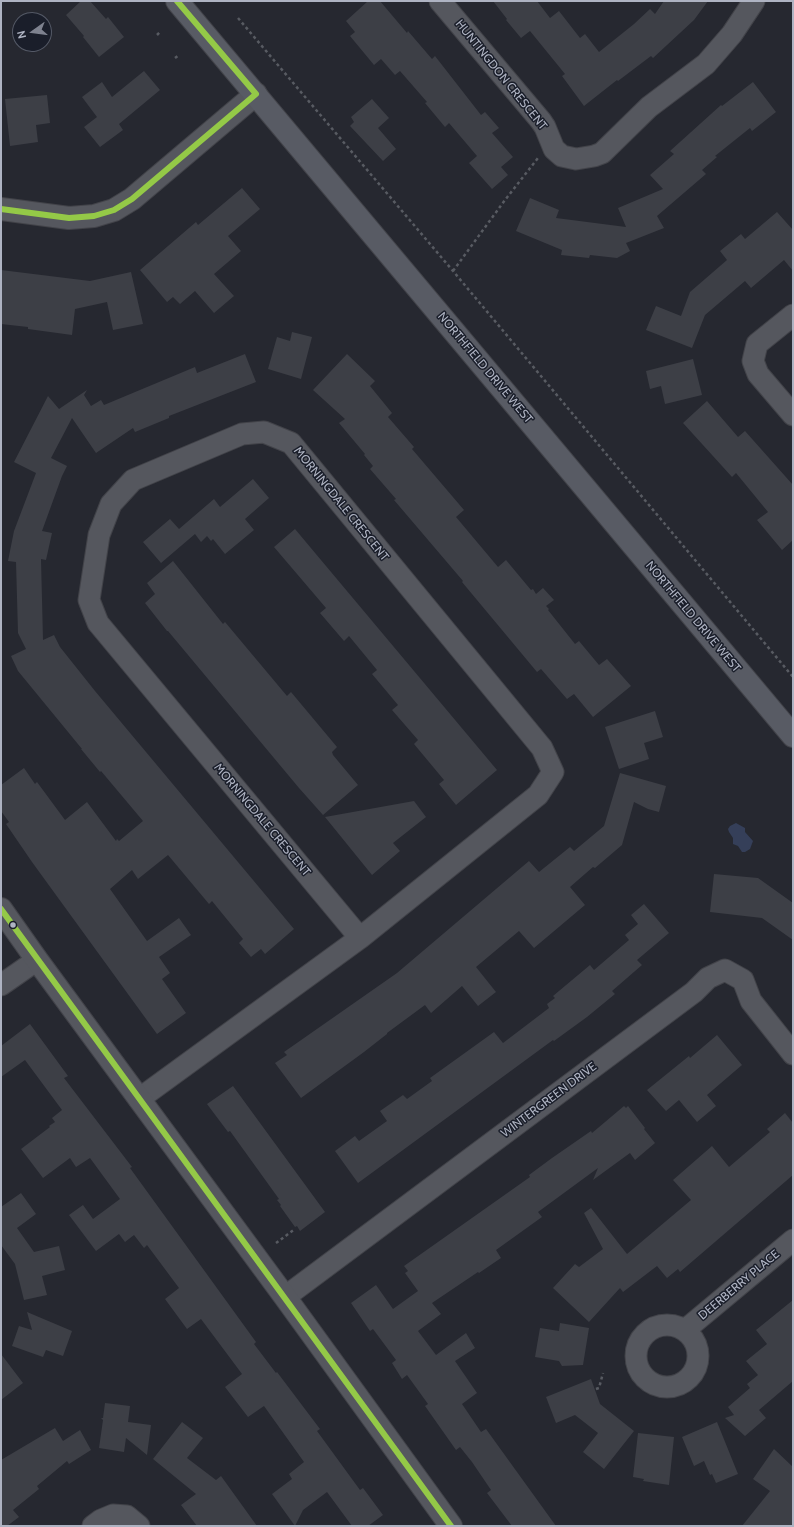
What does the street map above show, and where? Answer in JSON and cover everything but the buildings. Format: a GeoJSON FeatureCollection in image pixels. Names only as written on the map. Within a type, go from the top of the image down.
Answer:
{"type":"FeatureCollection","features":[{"type":"Feature","properties":{"kind":"main road","name":"NORTHFIELD DRIVE WEST"},"geometry":{"type":"LineString","coordinates":[[177,1],[793,736]]}},
{"type":"Feature","properties":{"kind":"street","name":"HUNTINGDON CRESCENT"},"geometry":{"type":"LineString","coordinates":[[440,1],[545,127],[554,150]]}},
{"type":"Feature","properties":{"kind":"street"},"geometry":{"type":"LineString","coordinates":[[554,150],[562,156],[576,159],[602,153],[649,108],[706,64],[732,34],[754,1]]}},
{"type":"Feature","properties":{"kind":"street"},"geometry":{"type":"LineString","coordinates":[[1,209],[69,218],[94,216],[114,210],[132,200],[256,94]]}},
{"type":"Feature","properties":{"kind":"street"},"geometry":{"type":"LineString","coordinates":[[793,315],[758,344],[754,361],[758,374],[793,415]]}},
{"type":"Feature","properties":{"kind":"street","name":"MORNINGDALE CRESCENT"},"geometry":{"type":"LineString","coordinates":[[139,1099],[360,938],[538,795],[553,772],[542,748],[291,443],[264,432],[242,434],[133,480],[112,504],[99,535],[89,600],[98,623],[360,938]]}},
{"type":"Feature","properties":{"kind":"street"},"geometry":{"type":"LineString","coordinates":[[1,909],[451,1526]]}},
{"type":"Feature","properties":{"kind":"street"},"geometry":{"type":"LineString","coordinates":[[1,985],[37,960]]}},
{"type":"Feature","properties":{"kind":"street","name":"WINTERGREEN DRIVE"},"geometry":{"type":"LineString","coordinates":[[285,1297],[694,992],[708,978],[725,970],[743,980],[751,1001],[793,1054]]}},
{"type":"Feature","properties":{"kind":"street","name":"DEERBERRY PLACE"},"geometry":{"type":"LineString","coordinates":[[684,1330],[793,1240]]}},
{"type":"Feature","properties":{"kind":"street"},"geometry":{"type":"LineString","coordinates":[[93,1526],[101,1520],[113,1515],[128,1516],[140,1526]]}},
{"type":"Feature","properties":{"kind":"path"},"geometry":{"type":"LineString","coordinates":[[238,18],[453,271],[793,677]]}},
{"type":"Feature","properties":{"kind":"path"},"geometry":{"type":"LineString","coordinates":[[157,35],[160,32]]}},
{"type":"Feature","properties":{"kind":"path"},"geometry":{"type":"LineString","coordinates":[[175,58],[179,55]]}},
{"type":"Feature","properties":{"kind":"path"},"geometry":{"type":"LineString","coordinates":[[453,271],[504,200],[537,159],[554,150]]}},
{"type":"Feature","properties":{"kind":"path"},"geometry":{"type":"LineString","coordinates":[[276,1243],[295,1229]]}},
{"type":"Feature","properties":{"kind":"path"},"geometry":{"type":"LineString","coordinates":[[596,1389],[599,1388],[603,1373]]}},
{"type":"Feature","properties":{"kind":"water"},"geometry":{"type":"Polygon","coordinates":[[[736,823],[745,828],[745,832],[753,841],[750,849],[745,852],[742,852],[738,846],[733,844],[733,838],[728,829],[736,823]]]}},
{"type":"Feature","properties":{"kind":"transit line"},"geometry":{"type":"LineString","coordinates":[[177,1],[256,94]]}},
{"type":"Feature","properties":{"kind":"transit line"},"geometry":{"type":"LineString","coordinates":[[1,209],[69,218],[94,216],[114,210],[132,199],[256,94]]}},
{"type":"Feature","properties":{"kind":"transit line"},"geometry":{"type":"LineString","coordinates":[[1,909],[451,1526]]}}]}
